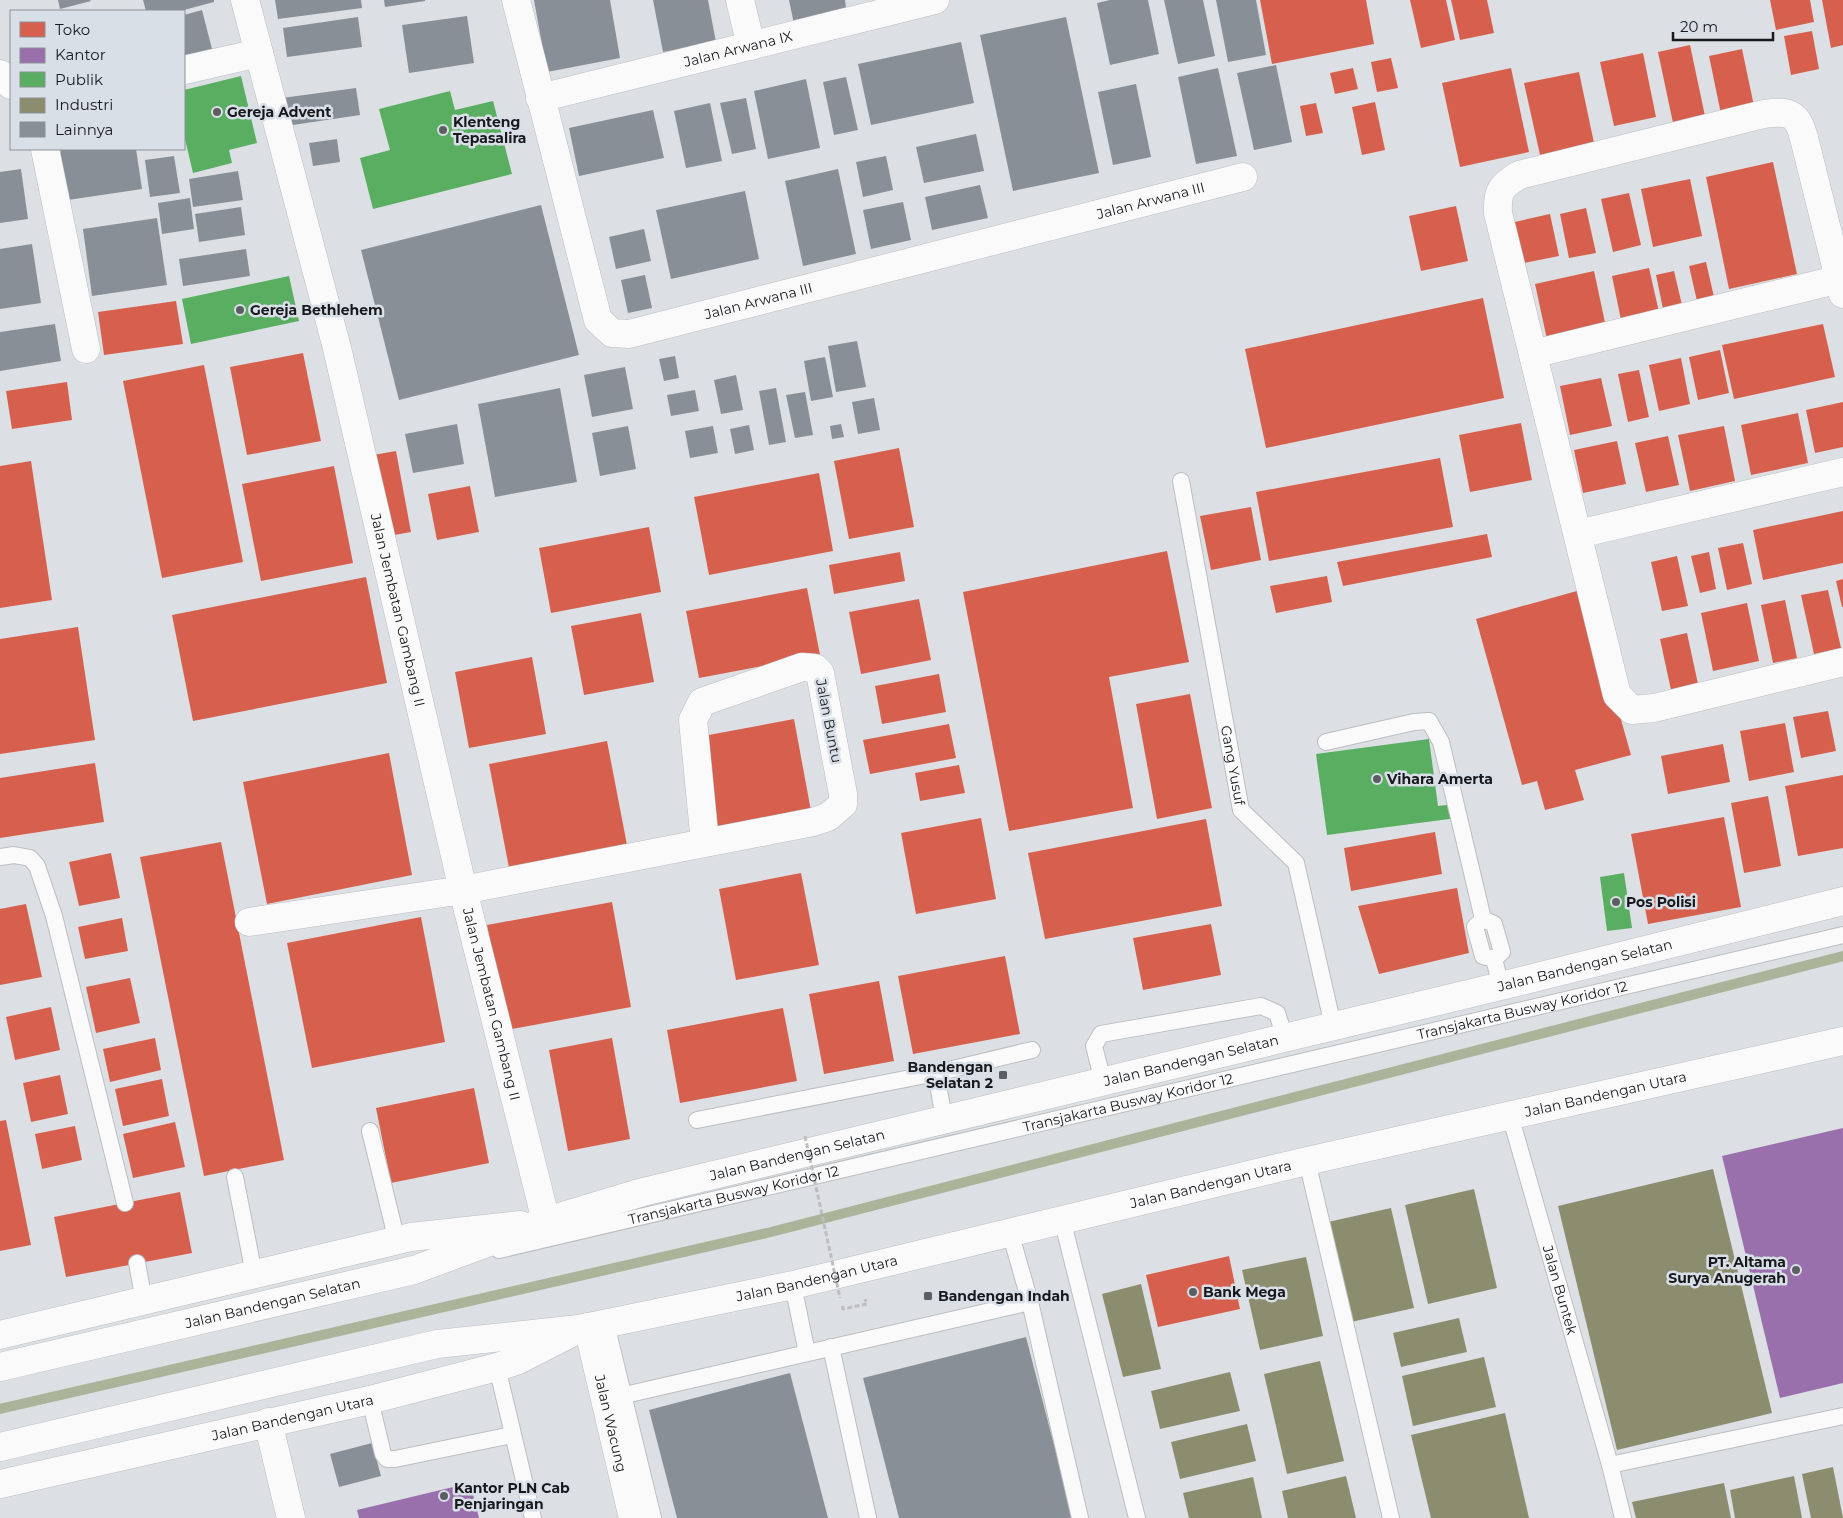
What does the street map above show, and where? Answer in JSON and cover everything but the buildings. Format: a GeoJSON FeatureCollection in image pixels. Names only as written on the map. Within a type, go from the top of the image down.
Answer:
{"type":"FeatureCollection","features":[{"type":"Feature","properties":{"kind":"street","name":"Jalan Jembatan Gambang II"},"geometry":{"type":"LineString","coordinates":[[245,0],[337,348],[463,890],[543,1222]]}},
{"type":"Feature","properties":{"kind":"street","name":"Jalan Arwana III"},"geometry":{"type":"LineString","coordinates":[[516,0],[598,320],[612,333],[629,334],[1243,177]]}},
{"type":"Feature","properties":{"kind":"street"},"geometry":{"type":"LineString","coordinates":[[740,0],[751,46]]}},
{"type":"Feature","properties":{"kind":"street","name":"Jalan Arwana IX"},"geometry":{"type":"LineString","coordinates":[[540,98],[935,0]]}},
{"type":"Feature","properties":{"kind":"street"},"geometry":{"type":"LineString","coordinates":[[185,70],[259,53]]}},
{"type":"Feature","properties":{"kind":"street"},"geometry":{"type":"LineString","coordinates":[[0,74],[10,84]]}},
{"type":"Feature","properties":{"kind":"street"},"geometry":{"type":"LineString","coordinates":[[1533,354],[1841,286],[1798,120],[1792,115],[1784,113],[1764,114],[1519,174],[1504,184],[1497,198],[1498,213],[1617,695],[1632,710],[1654,708],[1843,662]]}},
{"type":"Feature","properties":{"kind":"street"},"geometry":{"type":"LineString","coordinates":[[45,150],[86,350]]}},
{"type":"Feature","properties":{"kind":"street"},"geometry":{"type":"LineString","coordinates":[[1578,534],[1843,472]]}},
{"type":"Feature","properties":{"kind":"street","name":"Jalan Buntu"},"geometry":{"type":"LineString","coordinates":[[249,922],[463,890],[706,843],[813,822],[828,817],[842,804],[837,759],[822,683],[820,673],[815,668],[802,667],[702,702],[693,720],[706,843]]}},
{"type":"Feature","properties":{"kind":"street","name":"Jalan Bandengan Selatan"},"geometry":{"type":"LineString","coordinates":[[0,1368],[414,1270],[543,1222],[643,1192],[1502,986],[1843,901]]}},
{"type":"Feature","properties":{"kind":"street","name":"Jalan Bandengan Utara"},"geometry":{"type":"LineString","coordinates":[[0,1448],[437,1344],[591,1327],[794,1285],[1307,1161],[1843,1041]]}},
{"type":"Feature","properties":{"kind":"street","name":"Jalan Bandengan Selatan"},"geometry":{"type":"LineString","coordinates":[[0,1335],[411,1237],[543,1222]]}},
{"type":"Feature","properties":{"kind":"street","name":"Jalan Bandengan Utara"},"geometry":{"type":"LineString","coordinates":[[0,1484],[370,1400],[497,1367],[516,1361],[591,1327]]}},
{"type":"Feature","properties":{"kind":"street","name":"Jalan Wacung"},"geometry":{"type":"LineString","coordinates":[[591,1327],[633,1518]]}},
{"type":"Feature","properties":{"kind":"street"},"geometry":{"type":"LineString","coordinates":[[268,1422],[291,1518]]}},
{"type":"Feature","properties":{"kind":"lane","name":"Gang Yusuf"},"geometry":{"type":"LineString","coordinates":[[1181,480],[1241,810],[1296,863],[1333,1026]]}},
{"type":"Feature","properties":{"kind":"lane"},"geometry":{"type":"LineString","coordinates":[[1326,742],[1414,722],[1429,721],[1441,742],[1483,919],[1494,924],[1499,938],[1502,952],[1494,959],[1502,986]]}},
{"type":"Feature","properties":{"kind":"lane"},"geometry":{"type":"LineString","coordinates":[[0,857],[14,855],[30,858],[37,866],[54,916],[125,1203]]}},
{"type":"Feature","properties":{"kind":"lane","name":"Transjakarta Busway Koridor 12"},"geometry":{"type":"LineString","coordinates":[[414,1270],[1843,935]]}},
{"type":"Feature","properties":{"kind":"lane"},"geometry":{"type":"LineString","coordinates":[[1103,1081],[1094,1046],[1101,1034],[1261,1006],[1277,1013],[1285,1038]]}},
{"type":"Feature","properties":{"kind":"lane"},"geometry":{"type":"LineString","coordinates":[[697,1120],[936,1072],[1032,1050]]}},
{"type":"Feature","properties":{"kind":"lane"},"geometry":{"type":"LineString","coordinates":[[936,1072],[944,1119]]}},
{"type":"Feature","properties":{"kind":"lane","name":"Jalan Buntek"},"geometry":{"type":"LineString","coordinates":[[1510,1115],[1610,1465],[1623,1518]]}},
{"type":"Feature","properties":{"kind":"lane"},"geometry":{"type":"LineString","coordinates":[[370,1131],[397,1241]]}},
{"type":"Feature","properties":{"kind":"lane"},"geometry":{"type":"LineString","coordinates":[[1307,1161],[1391,1518]]}},
{"type":"Feature","properties":{"kind":"lane"},"geometry":{"type":"LineString","coordinates":[[235,1177],[254,1274]]}},
{"type":"Feature","properties":{"kind":"lane"},"geometry":{"type":"LineString","coordinates":[[1062,1219],[1137,1518]]}},
{"type":"Feature","properties":{"kind":"lane"},"geometry":{"type":"LineString","coordinates":[[1010,1232],[1030,1302],[1080,1518]]}},
{"type":"Feature","properties":{"kind":"lane"},"geometry":{"type":"LineString","coordinates":[[138,1263],[144,1300]]}},
{"type":"Feature","properties":{"kind":"lane"},"geometry":{"type":"LineString","coordinates":[[794,1285],[807,1353]]}},
{"type":"Feature","properties":{"kind":"lane"},"geometry":{"type":"LineString","coordinates":[[625,1395],[1030,1302]]}},
{"type":"Feature","properties":{"kind":"lane"},"geometry":{"type":"LineString","coordinates":[[591,1327],[625,1395],[653,1518]]}},
{"type":"Feature","properties":{"kind":"lane"},"geometry":{"type":"LineString","coordinates":[[831,1347],[868,1518]]}},
{"type":"Feature","properties":{"kind":"lane"},"geometry":{"type":"LineString","coordinates":[[497,1367],[533,1518]]}},
{"type":"Feature","properties":{"kind":"lane"},"geometry":{"type":"LineString","coordinates":[[370,1400],[383,1454],[387,1459],[395,1459],[512,1435]]}},
{"type":"Feature","properties":{"kind":"lane"},"geometry":{"type":"LineString","coordinates":[[1610,1465],[1843,1416]]}},
{"type":"Feature","properties":{"kind":"path"},"geometry":{"type":"LineString","coordinates":[[805,1136],[840,1298]]}},
{"type":"Feature","properties":{"kind":"waterway"},"geometry":{"type":"LineString","coordinates":[[0,1409],[771,1232],[1843,956]]}},
{"type":"Feature","properties":{"kind":"place","name":"Gereja Advent"},"geometry":{"type":"Point","coordinates":[217,112]}},
{"type":"Feature","properties":{"kind":"place","name":"Klenteng Tepasalira"},"geometry":{"type":"Point","coordinates":[443,130]}},
{"type":"Feature","properties":{"kind":"place","name":"Gereja Bethlehem"},"geometry":{"type":"Point","coordinates":[240,310]}},
{"type":"Feature","properties":{"kind":"place","name":"Vihara Amerta"},"geometry":{"type":"Point","coordinates":[1377,779]}},
{"type":"Feature","properties":{"kind":"place","name":"Pos Polisi"},"geometry":{"type":"Point","coordinates":[1616,902]}},
{"type":"Feature","properties":{"kind":"place","name":"Bandengan Selatan 2"},"geometry":{"type":"Point","coordinates":[1003,1075]}},
{"type":"Feature","properties":{"kind":"place","name":"PT. Altama Surya Anugerah"},"geometry":{"type":"Point","coordinates":[1796,1270]}},
{"type":"Feature","properties":{"kind":"place","name":"Bank Mega"},"geometry":{"type":"Point","coordinates":[1193,1292]}},
{"type":"Feature","properties":{"kind":"place","name":"Bandengan Indah"},"geometry":{"type":"Point","coordinates":[928,1296]}},
{"type":"Feature","properties":{"kind":"place","name":"Kantor PLN Cab Penjaringan"},"geometry":{"type":"Point","coordinates":[444,1496]}}]}
